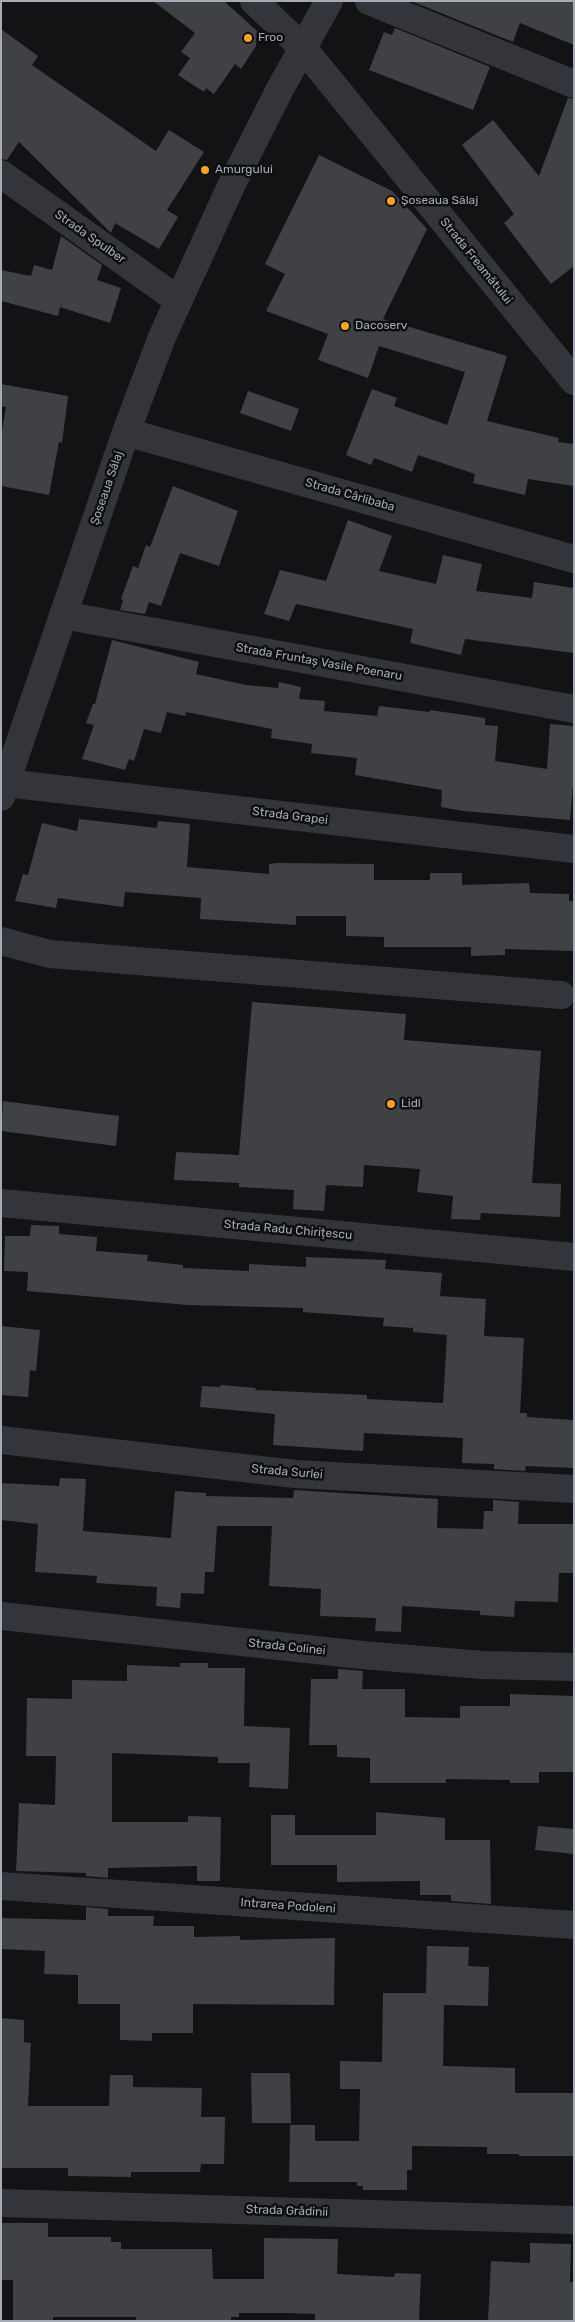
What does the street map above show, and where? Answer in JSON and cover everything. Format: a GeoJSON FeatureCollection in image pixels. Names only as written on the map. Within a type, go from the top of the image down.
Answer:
{"type":"FeatureCollection","features":[{"type":"Feature","properties":{"kind":"street","name":"Strada Freamătului"},"geometry":{"type":"LineString","coordinates":[[254,1],[303,48],[574,381]]}},
{"type":"Feature","properties":{"kind":"street","name":"Șoseaua Sălaj"},"geometry":{"type":"LineString","coordinates":[[4,790],[126,432],[178,300],[231,186],[329,1]]}},
{"type":"Feature","properties":{"kind":"street"},"geometry":{"type":"LineString","coordinates":[[369,1],[574,84]]}},
{"type":"Feature","properties":{"kind":"street","name":"Strada Spulber"},"geometry":{"type":"LineString","coordinates":[[1,174],[178,300]]}},
{"type":"Feature","properties":{"kind":"street","name":"Strada Cârlibaba"},"geometry":{"type":"LineString","coordinates":[[126,432],[574,559]]}},
{"type":"Feature","properties":{"kind":"street","name":"Strada Fruntaș Vasile Poenaru"},"geometry":{"type":"LineString","coordinates":[[63,615],[574,709]]}},
{"type":"Feature","properties":{"kind":"street","name":"Strada Grapei"},"geometry":{"type":"LineString","coordinates":[[4,790],[574,849]]}},
{"type":"Feature","properties":{"kind":"street"},"geometry":{"type":"LineString","coordinates":[[1,941],[50,954],[561,995]]}},
{"type":"Feature","properties":{"kind":"street","name":"Strada Radu Chirițescu"},"geometry":{"type":"LineString","coordinates":[[1,1203],[574,1257]]}},
{"type":"Feature","properties":{"kind":"street","name":"Strada Surlei"},"geometry":{"type":"LineString","coordinates":[[1,1440],[295,1474],[574,1490]]}},
{"type":"Feature","properties":{"kind":"street","name":"Strada Colinei"},"geometry":{"type":"LineString","coordinates":[[1,1616],[372,1656],[483,1665],[574,1667]]}},
{"type":"Feature","properties":{"kind":"street","name":"Intrarea Podoleni"},"geometry":{"type":"LineString","coordinates":[[1,1886],[574,1925]]}},
{"type":"Feature","properties":{"kind":"street","name":"Strada Grădinii"},"geometry":{"type":"LineString","coordinates":[[1,2203],[574,2220]]}},
{"type":"Feature","properties":{"kind":"building"},"geometry":{"type":"Polygon","coordinates":[[[153,1],[224,1],[257,31],[256,46],[241,69],[235,64],[214,94],[206,88],[204,92],[178,75],[190,58],[181,52],[195,33],[153,1]]]}},
{"type":"Feature","properties":{"kind":"building"},"geometry":{"type":"Polygon","coordinates":[[[411,1],[574,1],[574,45],[520,23],[513,42],[411,1]]]}},
{"type":"Feature","properties":{"kind":"building"},"geometry":{"type":"Polygon","coordinates":[[[395,28],[490,67],[473,110],[369,70],[384,32],[392,35],[395,28]]]}},
{"type":"Feature","properties":{"kind":"building"},"geometry":{"type":"Polygon","coordinates":[[[1,29],[38,56],[32,65],[156,151],[169,130],[204,152],[167,210],[178,217],[159,249],[115,223],[111,233],[19,142],[7,160],[1,159],[1,29]]]}},
{"type":"Feature","properties":{"kind":"building"},"geometry":{"type":"Polygon","coordinates":[[[568,98],[574,99],[574,266],[551,284],[504,223],[514,214],[462,145],[493,120],[539,176],[568,98]]]}},
{"type":"Feature","properties":{"kind":"building"},"geometry":{"type":"Polygon","coordinates":[[[319,155],[392,191],[427,229],[383,319],[507,356],[487,421],[559,438],[558,442],[574,444],[574,486],[528,479],[525,495],[473,483],[475,474],[418,455],[412,472],[374,458],[371,465],[346,455],[372,389],[397,398],[394,406],[447,425],[465,372],[379,346],[368,378],[318,360],[328,334],[266,311],[285,274],[265,264],[319,155]]]}},
{"type":"Feature","properties":{"kind":"building"},"geometry":{"type":"Polygon","coordinates":[[[61,236],[102,265],[97,280],[121,288],[110,323],[60,307],[58,316],[1,301],[1,270],[31,276],[34,265],[52,270],[61,236]]]}},
{"type":"Feature","properties":{"kind":"building"},"geometry":{"type":"Polygon","coordinates":[[[1,384],[68,396],[62,443],[59,442],[49,495],[1,486],[1,436],[6,407],[1,406],[1,384]]]}},
{"type":"Feature","properties":{"kind":"building"},"geometry":{"type":"Polygon","coordinates":[[[248,391],[299,409],[291,431],[240,413],[248,391]]]}},
{"type":"Feature","properties":{"kind":"building"},"geometry":{"type":"Polygon","coordinates":[[[173,486],[238,511],[219,566],[180,553],[161,606],[149,602],[145,614],[120,610],[123,600],[121,599],[133,566],[138,568],[146,545],[150,547],[173,486]]]}},
{"type":"Feature","properties":{"kind":"building"},"geometry":{"type":"Polygon","coordinates":[[[348,520],[392,536],[379,571],[436,584],[443,555],[482,564],[476,591],[532,598],[534,582],[574,588],[574,653],[465,639],[461,655],[410,643],[413,629],[296,604],[289,621],[264,614],[280,570],[326,581],[348,520]]]}},
{"type":"Feature","properties":{"kind":"building"},"geometry":{"type":"Polygon","coordinates":[[[112,640],[199,662],[196,674],[246,685],[278,688],[279,682],[301,687],[299,699],[325,701],[324,711],[377,716],[379,706],[430,712],[430,710],[485,718],[485,725],[498,726],[495,761],[547,769],[550,724],[574,726],[574,773],[570,820],[463,811],[441,807],[442,790],[355,775],[357,758],[311,753],[312,744],[271,738],[272,729],[186,712],[185,716],[167,712],[161,733],[144,729],[134,761],[129,759],[125,770],[82,759],[94,725],[86,723],[93,704],[95,704],[112,640]]]}},
{"type":"Feature","properties":{"kind":"building"},"geometry":{"type":"Polygon","coordinates":[[[79,819],[157,828],[158,821],[190,824],[187,867],[269,874],[269,864],[277,863],[374,864],[374,880],[430,880],[430,873],[462,873],[462,885],[529,883],[530,893],[569,894],[569,901],[574,901],[574,951],[505,949],[505,955],[471,956],[471,947],[384,947],[384,937],[346,936],[346,916],[296,916],[296,925],[200,919],[201,898],[125,892],[123,907],[58,898],[56,908],[15,901],[23,874],[28,875],[42,823],[77,831],[79,819]]]}},
{"type":"Feature","properties":{"kind":"building","name":"Lidl"},"geometry":{"type":"Polygon","coordinates":[[[252,1002],[406,1014],[404,1040],[541,1051],[532,1183],[561,1184],[560,1217],[481,1213],[480,1220],[451,1219],[453,1196],[417,1192],[420,1169],[364,1165],[363,1187],[326,1185],[324,1211],[293,1209],[294,1190],[239,1187],[239,1183],[174,1180],[176,1152],[239,1155],[252,1002]]]}},
{"type":"Feature","properties":{"kind":"building"},"geometry":{"type":"Polygon","coordinates":[[[3,1101],[119,1116],[116,1146],[1,1131],[3,1101]]]}},
{"type":"Feature","properties":{"kind":"building"},"geometry":{"type":"Polygon","coordinates":[[[31,1225],[59,1226],[59,1234],[97,1237],[96,1251],[148,1255],[147,1261],[183,1265],[183,1268],[249,1271],[249,1264],[306,1267],[306,1257],[386,1260],[385,1269],[442,1273],[440,1296],[486,1299],[484,1336],[524,1338],[520,1413],[527,1413],[527,1417],[574,1420],[574,1468],[526,1466],[525,1471],[494,1469],[494,1464],[462,1463],[463,1438],[364,1433],[363,1451],[273,1445],[275,1414],[200,1407],[202,1386],[220,1387],[221,1385],[256,1388],[255,1390],[367,1395],[367,1399],[443,1403],[447,1335],[413,1332],[413,1328],[383,1326],[384,1318],[303,1312],[303,1308],[188,1305],[27,1291],[28,1272],[4,1271],[5,1236],[30,1236],[31,1225]]]}},
{"type":"Feature","properties":{"kind":"building"},"geometry":{"type":"Polygon","coordinates":[[[1,1326],[40,1330],[36,1371],[30,1370],[28,1397],[1,1395],[1,1326]]]}},
{"type":"Feature","properties":{"kind":"building"},"geometry":{"type":"Polygon","coordinates":[[[60,1478],[86,1479],[83,1531],[171,1538],[175,1491],[206,1493],[206,1496],[293,1498],[294,1490],[438,1499],[437,1528],[483,1529],[484,1511],[493,1511],[493,1500],[519,1502],[518,1524],[574,1524],[574,1573],[559,1573],[558,1602],[515,1601],[514,1617],[480,1615],[480,1611],[402,1606],[401,1632],[375,1631],[376,1618],[320,1616],[321,1589],[269,1586],[272,1526],[217,1526],[214,1572],[205,1572],[204,1594],[181,1593],[180,1608],[156,1606],[157,1587],[96,1583],[97,1576],[35,1572],[38,1524],[1,1520],[1,1483],[59,1486],[60,1478]]]}},
{"type":"Feature","properties":{"kind":"building"},"geometry":{"type":"Polygon","coordinates":[[[180,1663],[208,1663],[208,1668],[245,1668],[244,1726],[290,1728],[288,1789],[249,1787],[250,1763],[218,1763],[218,1757],[112,1753],[112,1822],[188,1822],[188,1816],[221,1817],[220,1881],[197,1881],[197,1866],[108,1868],[108,1878],[86,1876],[86,1873],[16,1871],[19,1803],[55,1805],[56,1756],[26,1756],[27,1698],[72,1699],[72,1680],[127,1681],[127,1665],[180,1667],[180,1663]]]}},
{"type":"Feature","properties":{"kind":"building"},"geometry":{"type":"Polygon","coordinates":[[[338,1669],[363,1671],[362,1689],[405,1689],[405,1717],[460,1718],[460,1706],[510,1706],[510,1694],[574,1696],[574,1772],[539,1772],[539,1783],[510,1783],[510,1780],[446,1779],[446,1783],[370,1783],[370,1758],[337,1757],[337,1745],[309,1745],[311,1679],[338,1679],[338,1669]]]}},
{"type":"Feature","properties":{"kind":"building"},"geometry":{"type":"Polygon","coordinates":[[[376,1812],[445,1818],[445,1840],[490,1840],[491,1904],[451,1901],[451,1895],[420,1895],[420,1881],[337,1882],[337,1865],[271,1865],[271,1815],[295,1815],[295,1835],[376,1835],[376,1812]]]}},
{"type":"Feature","properties":{"kind":"building"},"geometry":{"type":"Polygon","coordinates":[[[538,1826],[574,1829],[574,1854],[535,1850],[538,1826]]]}},
{"type":"Feature","properties":{"kind":"building"},"geometry":{"type":"Polygon","coordinates":[[[86,1907],[108,1909],[108,1916],[154,1916],[153,1926],[194,1926],[194,1937],[240,1936],[240,1940],[335,1938],[334,2005],[193,2004],[193,2033],[152,2033],[152,2041],[120,2040],[120,2004],[78,2004],[78,1975],[44,1974],[45,1951],[1,1949],[1,1918],[86,1920],[86,1907]]]}},
{"type":"Feature","properties":{"kind":"building"},"geometry":{"type":"Polygon","coordinates":[[[427,1946],[469,1947],[468,1966],[489,1967],[488,2006],[444,2005],[443,2066],[515,2068],[515,2093],[574,2093],[574,2156],[487,2154],[487,2147],[412,2146],[412,2170],[407,2170],[407,2190],[363,2190],[363,2186],[357,2186],[357,2182],[289,2182],[290,2125],[315,2125],[315,2141],[359,2141],[360,2089],[340,2089],[340,2061],[382,2062],[383,1993],[426,1993],[427,1946]]]}},
{"type":"Feature","properties":{"kind":"building"},"geometry":{"type":"Polygon","coordinates":[[[1,2018],[24,2020],[24,2042],[31,2043],[28,2106],[109,2106],[110,2075],[133,2075],[133,2087],[202,2088],[201,2117],[225,2117],[224,2164],[201,2164],[200,2172],[131,2172],[131,2177],[68,2176],[68,2168],[1,2168],[1,2018]]]}},
{"type":"Feature","properties":{"kind":"building"},"geometry":{"type":"Polygon","coordinates":[[[251,2073],[290,2073],[291,2123],[252,2123],[251,2073]]]}},
{"type":"Feature","properties":{"kind":"building"},"geometry":{"type":"Polygon","coordinates":[[[1,2223],[48,2223],[48,2237],[111,2237],[111,2242],[121,2242],[121,2249],[212,2249],[213,2279],[264,2279],[264,2238],[338,2239],[337,2274],[394,2277],[395,2273],[421,2274],[419,2321],[315,2321],[315,2314],[239,2313],[239,2317],[231,2317],[231,2321],[136,2321],[136,2317],[53,2317],[53,2321],[13,2321],[13,2280],[1,2280],[1,2223]]]}},
{"type":"Feature","properties":{"kind":"building"},"geometry":{"type":"Polygon","coordinates":[[[530,2243],[571,2244],[570,2282],[574,2282],[574,2321],[488,2321],[491,2261],[530,2263],[530,2243]]]}},
{"type":"Feature","properties":{"kind":"place","name":"Froo"},"geometry":{"type":"Point","coordinates":[248,38]}},
{"type":"Feature","properties":{"kind":"place","name":"Amurgului"},"geometry":{"type":"Point","coordinates":[205,170]}},
{"type":"Feature","properties":{"kind":"place","name":"Șoseaua Sălaj"},"geometry":{"type":"Point","coordinates":[391,201]}},
{"type":"Feature","properties":{"kind":"place","name":"Dacoserv"},"geometry":{"type":"Point","coordinates":[345,326]}},
{"type":"Feature","properties":{"kind":"place","name":"Lidl"},"geometry":{"type":"Point","coordinates":[391,1104]}}]}
